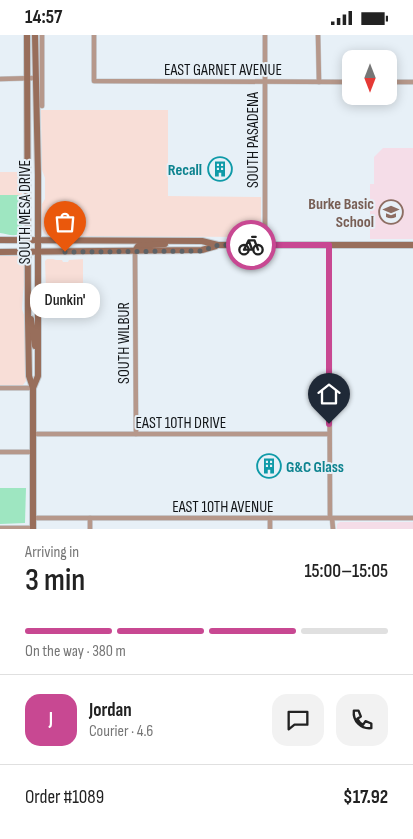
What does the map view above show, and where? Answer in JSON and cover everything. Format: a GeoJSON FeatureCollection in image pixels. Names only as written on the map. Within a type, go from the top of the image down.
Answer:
{"type":"FeatureCollection","features":[{"type":"Feature","properties":{"kind":"main road","name":"SOUTH MESA DRIVE"},"geometry":{"type":"LineString","coordinates":[[27,35],[27,240],[29,376],[33,387],[33,528]]}},
{"type":"Feature","properties":{"kind":"main road","name":"SOUTH MESA DRIVE"},"geometry":{"type":"LineString","coordinates":[[33,387],[38,376],[38,175],[35,35]]}},
{"type":"Feature","properties":{"kind":"main road"},"geometry":{"type":"LineString","coordinates":[[0,240],[202,241],[218,245],[413,245]]}},
{"type":"Feature","properties":{"kind":"main road"},"geometry":{"type":"LineString","coordinates":[[135,251],[138,246],[172,244],[178,241]]}},
{"type":"Feature","properties":{"kind":"main road"},"geometry":{"type":"LineString","coordinates":[[0,252],[202,251],[218,245]]}},
{"type":"Feature","properties":{"kind":"main road"},"geometry":{"type":"LineString","coordinates":[[28,310],[34,345],[38,352]]}},
{"type":"Feature","properties":{"kind":"street"},"geometry":{"type":"LineString","coordinates":[[42,35],[42,107]]}},
{"type":"Feature","properties":{"kind":"street","name":"EAST GARNET AVENUE"},"geometry":{"type":"LineString","coordinates":[[94,35],[94,81],[342,82]]}},
{"type":"Feature","properties":{"kind":"street","name":"SOUTH PASADENA"},"geometry":{"type":"LineString","coordinates":[[264,245],[265,35]]}},
{"type":"Feature","properties":{"kind":"street"},"geometry":{"type":"LineString","coordinates":[[318,35],[319,82]]}},
{"type":"Feature","properties":{"kind":"street"},"geometry":{"type":"LineString","coordinates":[[0,79],[36,79]]}},
{"type":"Feature","properties":{"kind":"street"},"geometry":{"type":"LineString","coordinates":[[398,82],[413,82]]}},
{"type":"Feature","properties":{"kind":"street"},"geometry":{"type":"LineString","coordinates":[[329,245],[329,434],[331,518],[333,529]]}},
{"type":"Feature","properties":{"kind":"street","name":"SOUTH WILBUR"},"geometry":{"type":"LineString","coordinates":[[135,251],[136,434]]}},
{"type":"Feature","properties":{"kind":"street"},"geometry":{"type":"LineString","coordinates":[[0,388],[33,387]]}},
{"type":"Feature","properties":{"kind":"street","name":"EAST 10TH DRIVE"},"geometry":{"type":"LineString","coordinates":[[33,434],[329,434]]}},
{"type":"Feature","properties":{"kind":"street"},"geometry":{"type":"LineString","coordinates":[[0,452],[33,452]]}},
{"type":"Feature","properties":{"kind":"street","name":"EAST 10TH AVENUE"},"geometry":{"type":"LineString","coordinates":[[33,518],[413,518]]}},
{"type":"Feature","properties":{"kind":"street"},"geometry":{"type":"LineString","coordinates":[[90,518],[90,529]]}},
{"type":"Feature","properties":{"kind":"street"},"geometry":{"type":"LineString","coordinates":[[270,518],[270,529]]}},
{"type":"Feature","properties":{"kind":"street"},"geometry":{"type":"LineString","coordinates":[[0,528],[33,528]]}},
{"type":"Feature","properties":{"kind":"shaded area"},"geometry":{"type":"Polygon","coordinates":[[[41,110],[168,110],[168,196],[261,197],[260,235],[255,237],[48,236],[42,229],[45,178],[42,170],[41,110]]]}},
{"type":"Feature","properties":{"kind":"shaded area","name":"Burke Basic School"},"geometry":{"type":"Polygon","coordinates":[[[383,148],[413,148],[413,239],[370,239],[370,184],[374,184],[374,157],[383,148]]]}},
{"type":"Feature","properties":{"kind":"shaded area"},"geometry":{"type":"Polygon","coordinates":[[[0,172],[23,172],[22,195],[0,195],[0,172]]]}},
{"type":"Feature","properties":{"kind":"shaded area"},"geometry":{"type":"Polygon","coordinates":[[[0,256],[18,256],[25,261],[22,309],[26,321],[27,364],[26,381],[23,385],[0,385],[0,256]]]}},
{"type":"Feature","properties":{"kind":"shaded area"},"geometry":{"type":"Polygon","coordinates":[[[47,259],[68,262],[69,260],[83,259],[83,297],[45,298],[45,261],[47,259]]]}},
{"type":"Feature","properties":{"kind":"shaded area"},"geometry":{"type":"Polygon","coordinates":[[[340,522],[413,522],[413,529],[337,529],[337,524],[340,522]]]}},
{"type":"Feature","properties":{"kind":"green space"},"geometry":{"type":"Polygon","coordinates":[[[0,195],[22,195],[22,232],[20,234],[0,233],[0,195]]]}},
{"type":"Feature","properties":{"kind":"green space"},"geometry":{"type":"Polygon","coordinates":[[[0,488],[26,488],[25,523],[0,524],[0,488]]]}},
{"type":"Feature","properties":{"kind":"way so far"},"geometry":{"type":"LineString","coordinates":[[65,252],[202,251],[218,245],[251,245]]}},
{"type":"Feature","properties":{"kind":"place","name":"Recall"},"geometry":{"type":"Point","coordinates":[220,169]}},
{"type":"Feature","properties":{"kind":"place","name":"Burke Basic School"},"geometry":{"type":"Point","coordinates":[391,212]}},
{"type":"Feature","properties":{"kind":"place","name":"Dunkin'"},"geometry":{"type":"Point","coordinates":[65,252]}},
{"type":"Feature","properties":{"kind":"place","name":"G&C Glass"},"geometry":{"type":"Point","coordinates":[269,466]}},
{"type":"Feature","properties":{"kind":"route"},"geometry":{"type":"LineString","coordinates":[[251,245],[329,245],[329,424]]}}]}
